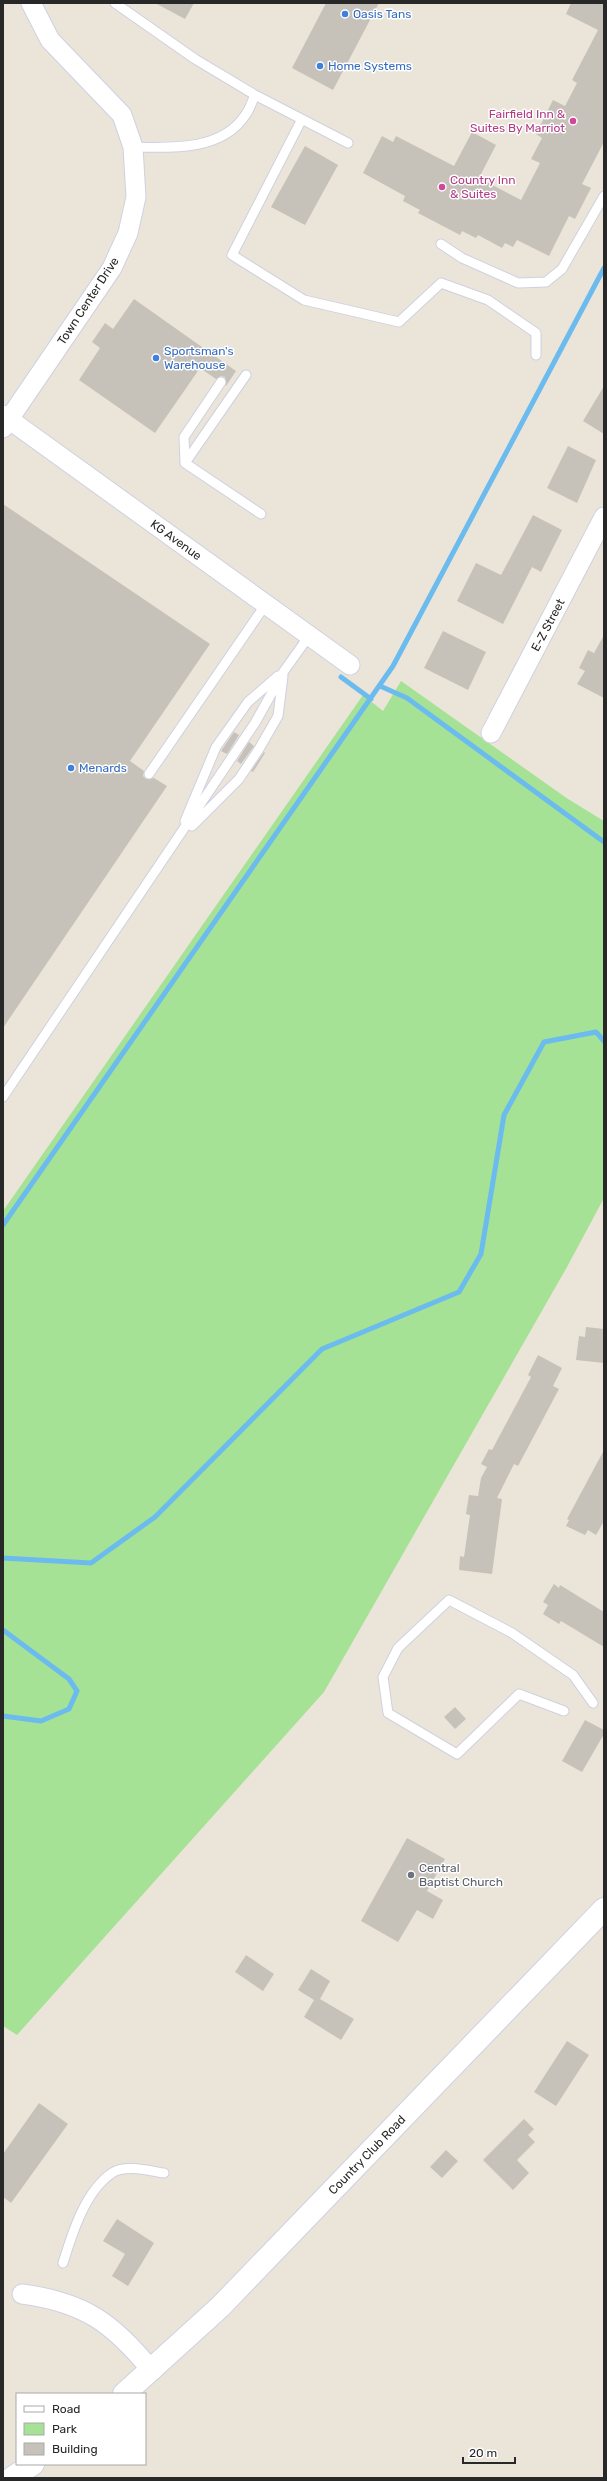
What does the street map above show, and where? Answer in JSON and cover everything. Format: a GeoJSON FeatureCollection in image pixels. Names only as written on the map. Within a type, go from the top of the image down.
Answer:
{"type":"FeatureCollection","features":[{"type":"Feature","properties":{"kind":"street","name":"Town Center Drive"},"geometry":{"type":"LineString","coordinates":[[5,421],[112,268],[128,233],[136,196],[133,147],[122,115],[50,40],[31,3]]}},
{"type":"Feature","properties":{"kind":"street","name":"KG Avenue"},"geometry":{"type":"LineString","coordinates":[[5,421],[266,604],[350,666]]}},
{"type":"Feature","properties":{"kind":"street","name":"E-Z Street"},"geometry":{"type":"LineString","coordinates":[[491,733],[603,519]]}},
{"type":"Feature","properties":{"kind":"street","name":"Country Club Road"},"geometry":{"type":"LineString","coordinates":[[125,2393],[152,2371],[226,2302],[604,1908]]}},
{"type":"Feature","properties":{"kind":"street"},"geometry":{"type":"LineString","coordinates":[[22,2294],[47,2297],[83,2309],[111,2327],[134,2349],[152,2371]]}},
{"type":"Feature","properties":{"kind":"street"},"geometry":{"type":"LineString","coordinates":[[12,2478],[32,2465]]}},
{"type":"Feature","properties":{"kind":"lane"},"geometry":{"type":"LineString","coordinates":[[115,3],[195,59],[255,95],[348,143]]}},
{"type":"Feature","properties":{"kind":"lane"},"geometry":{"type":"LineString","coordinates":[[133,147],[165,148],[212,140],[232,130],[246,114],[255,95]]}},
{"type":"Feature","properties":{"kind":"lane"},"geometry":{"type":"LineString","coordinates":[[302,119],[232,255],[304,300],[399,322],[441,283],[488,300],[536,333],[536,355]]}},
{"type":"Feature","properties":{"kind":"lane"},"geometry":{"type":"LineString","coordinates":[[441,244],[462,258],[518,283],[546,282],[562,269],[604,196]]}},
{"type":"Feature","properties":{"kind":"lane"},"geometry":{"type":"LineString","coordinates":[[185,463],[246,375]]}},
{"type":"Feature","properties":{"kind":"lane"},"geometry":{"type":"LineString","coordinates":[[185,463],[184,437],[221,382]]}},
{"type":"Feature","properties":{"kind":"lane"},"geometry":{"type":"LineString","coordinates":[[185,463],[261,514]]}},
{"type":"Feature","properties":{"kind":"lane"},"geometry":{"type":"LineString","coordinates":[[149,774],[266,604]]}},
{"type":"Feature","properties":{"kind":"lane"},"geometry":{"type":"LineString","coordinates":[[3,1097],[255,723],[284,671],[309,636]]}},
{"type":"Feature","properties":{"kind":"lane"},"geometry":{"type":"LineString","coordinates":[[177,840],[216,747],[248,702],[284,671]]}},
{"type":"Feature","properties":{"kind":"lane"},"geometry":{"type":"LineString","coordinates":[[177,840],[239,779],[259,749],[278,716],[284,671]]}},
{"type":"Feature","properties":{"kind":"lane"},"geometry":{"type":"LineString","coordinates":[[564,1711],[519,1694],[457,1754],[388,1713],[384,1677],[398,1648],[449,1600],[512,1633],[573,1675],[593,1703]]}},
{"type":"Feature","properties":{"kind":"lane"},"geometry":{"type":"LineString","coordinates":[[63,2263],[72,2234],[91,2195],[113,2172],[131,2169],[164,2172]]}},
{"type":"Feature","properties":{"kind":"green space"},"geometry":{"type":"Polygon","coordinates":[[[401,681],[568,799],[604,821],[604,1198],[567,1267],[324,1692],[17,2035],[3,2026],[3,1211],[363,695],[383,711],[401,681]]]}},
{"type":"Feature","properties":{"kind":"building"},"geometry":{"type":"Polygon","coordinates":[[[155,3],[194,3],[185,19],[155,3]]]}},
{"type":"Feature","properties":{"kind":"building"},"geometry":{"type":"Polygon","coordinates":[[[326,3],[379,3],[333,90],[292,68],[326,3]]]}},
{"type":"Feature","properties":{"kind":"building"},"geometry":{"type":"Polygon","coordinates":[[[571,3],[604,3],[604,142],[582,184],[591,188],[575,219],[569,216],[549,256],[517,240],[513,247],[505,243],[502,248],[478,235],[476,238],[462,231],[460,235],[418,213],[420,210],[403,201],[405,196],[363,173],[382,136],[393,142],[396,136],[454,166],[472,132],[496,145],[479,178],[521,200],[540,163],[531,159],[542,138],[536,134],[553,100],[565,106],[577,83],[572,80],[598,30],[566,14],[571,3]]]}},
{"type":"Feature","properties":{"kind":"building"},"geometry":{"type":"Polygon","coordinates":[[[305,146],[338,165],[305,225],[271,207],[305,146]]]}},
{"type":"Feature","properties":{"kind":"building","name":"Sportsman's Warehouse"},"geometry":{"type":"Polygon","coordinates":[[[134,299],[236,371],[226,386],[225,377],[221,376],[216,379],[200,368],[155,433],[79,380],[100,348],[92,342],[105,323],[113,329],[134,299]]]}},
{"type":"Feature","properties":{"kind":"building"},"geometry":{"type":"Polygon","coordinates":[[[604,386],[604,434],[583,421],[604,386]]]}},
{"type":"Feature","properties":{"kind":"building"},"geometry":{"type":"Polygon","coordinates":[[[568,446],[596,460],[577,503],[547,488],[568,446]]]}},
{"type":"Feature","properties":{"kind":"building","name":"Menards"},"geometry":{"type":"Polygon","coordinates":[[[3,504],[210,644],[130,761],[144,771],[143,776],[146,779],[154,778],[167,786],[3,1028],[3,504]]]}},
{"type":"Feature","properties":{"kind":"building"},"geometry":{"type":"Polygon","coordinates":[[[533,515],[562,530],[541,572],[532,567],[503,624],[457,601],[476,563],[501,575],[533,515]]]}},
{"type":"Feature","properties":{"kind":"building"},"geometry":{"type":"Polygon","coordinates":[[[443,631],[486,652],[468,690],[424,668],[443,631]]]}},
{"type":"Feature","properties":{"kind":"building"},"geometry":{"type":"Polygon","coordinates":[[[604,635],[604,698],[577,684],[585,671],[579,668],[588,650],[594,653],[604,635]]]}},
{"type":"Feature","properties":{"kind":"building"},"geometry":{"type":"Polygon","coordinates":[[[234,732],[239,735],[227,754],[221,751],[234,732]]]}},
{"type":"Feature","properties":{"kind":"building"},"geometry":{"type":"Polygon","coordinates":[[[249,742],[254,746],[241,764],[237,761],[249,742]]]}},
{"type":"Feature","properties":{"kind":"building"},"geometry":{"type":"Polygon","coordinates":[[[264,752],[265,753],[253,772],[251,771],[264,752]]]}},
{"type":"Feature","properties":{"kind":"building"},"geometry":{"type":"Polygon","coordinates":[[[586,1327],[604,1329],[604,1363],[576,1360],[579,1336],[585,1337],[586,1327]]]}},
{"type":"Feature","properties":{"kind":"building"},"geometry":{"type":"Polygon","coordinates":[[[538,1355],[562,1368],[553,1386],[559,1389],[518,1466],[514,1464],[497,1498],[502,1499],[492,1574],[459,1570],[460,1556],[464,1557],[470,1515],[466,1514],[469,1495],[478,1496],[481,1478],[487,1467],[481,1464],[489,1449],[492,1450],[531,1377],[528,1375],[538,1355]]]}},
{"type":"Feature","properties":{"kind":"building"},"geometry":{"type":"Polygon","coordinates":[[[604,1450],[604,1521],[596,1535],[588,1530],[585,1535],[566,1526],[569,1520],[567,1519],[604,1450]]]}},
{"type":"Feature","properties":{"kind":"building"},"geometry":{"type":"Polygon","coordinates":[[[554,1584],[559,1588],[560,1585],[604,1612],[604,1647],[561,1621],[559,1624],[543,1614],[548,1605],[543,1602],[554,1584]]]}},
{"type":"Feature","properties":{"kind":"building"},"geometry":{"type":"Polygon","coordinates":[[[455,1707],[466,1719],[455,1729],[444,1717],[455,1707]]]}},
{"type":"Feature","properties":{"kind":"building"},"geometry":{"type":"Polygon","coordinates":[[[585,1720],[604,1730],[604,1734],[582,1772],[562,1761],[585,1720]]]}},
{"type":"Feature","properties":{"kind":"building","name":"Central Baptist Church"},"geometry":{"type":"Polygon","coordinates":[[[407,1838],[445,1859],[427,1891],[443,1900],[433,1919],[417,1910],[398,1942],[361,1921],[407,1838]]]}},
{"type":"Feature","properties":{"kind":"building"},"geometry":{"type":"Polygon","coordinates":[[[246,1955],[274,1974],[263,1991],[235,1972],[246,1955]]]}},
{"type":"Feature","properties":{"kind":"building"},"geometry":{"type":"Polygon","coordinates":[[[311,1969],[330,1981],[320,1999],[354,2019],[341,2040],[304,2017],[314,2000],[298,1990],[311,1969]]]}},
{"type":"Feature","properties":{"kind":"building"},"geometry":{"type":"Polygon","coordinates":[[[567,2041],[589,2055],[556,2106],[534,2092],[567,2041]]]}},
{"type":"Feature","properties":{"kind":"building"},"geometry":{"type":"Polygon","coordinates":[[[39,2103],[68,2124],[11,2203],[3,2197],[3,2154],[39,2103]]]}},
{"type":"Feature","properties":{"kind":"building"},"geometry":{"type":"Polygon","coordinates":[[[524,2119],[534,2129],[528,2135],[535,2142],[517,2160],[529,2173],[513,2190],[483,2160],[524,2119]]]}},
{"type":"Feature","properties":{"kind":"building"},"geometry":{"type":"Polygon","coordinates":[[[446,2150],[458,2161],[442,2178],[430,2167],[446,2150]]]}},
{"type":"Feature","properties":{"kind":"building"},"geometry":{"type":"Polygon","coordinates":[[[117,2219],[154,2243],[128,2286],[112,2276],[125,2254],[103,2241],[117,2219]]]}},
{"type":"Feature","properties":{"kind":"waterway"},"geometry":{"type":"LineString","coordinates":[[3,1225],[393,666],[604,268]]}},
{"type":"Feature","properties":{"kind":"waterway"},"geometry":{"type":"LineString","coordinates":[[341,677],[371,699]]}},
{"type":"Feature","properties":{"kind":"waterway"},"geometry":{"type":"LineString","coordinates":[[380,686],[407,698],[604,842]]}},
{"type":"Feature","properties":{"kind":"waterway"},"geometry":{"type":"LineString","coordinates":[[3,1558],[91,1563],[155,1517],[322,1349],[459,1292],[481,1254],[504,1115],[544,1042],[596,1032],[604,1041]]}},
{"type":"Feature","properties":{"kind":"waterway"},"geometry":{"type":"LineString","coordinates":[[3,1630],[69,1679],[77,1691],[69,1709],[41,1721],[3,1716]]}},
{"type":"Feature","properties":{"kind":"place","name":"Oasis Tans"},"geometry":{"type":"Point","coordinates":[345,14]}},
{"type":"Feature","properties":{"kind":"place","name":"Home Systems"},"geometry":{"type":"Point","coordinates":[320,66]}},
{"type":"Feature","properties":{"kind":"place","name":"Fairfield Inn & Suites By Marriot"},"geometry":{"type":"Point","coordinates":[573,121]}},
{"type":"Feature","properties":{"kind":"place","name":"Country Inn & Suites"},"geometry":{"type":"Point","coordinates":[442,187]}},
{"type":"Feature","properties":{"kind":"place","name":"Sportsman's Warehouse"},"geometry":{"type":"Point","coordinates":[156,358]}},
{"type":"Feature","properties":{"kind":"place","name":"Menards"},"geometry":{"type":"Point","coordinates":[71,768]}},
{"type":"Feature","properties":{"kind":"place","name":"Central Baptist Church"},"geometry":{"type":"Point","coordinates":[411,1875]}}]}
